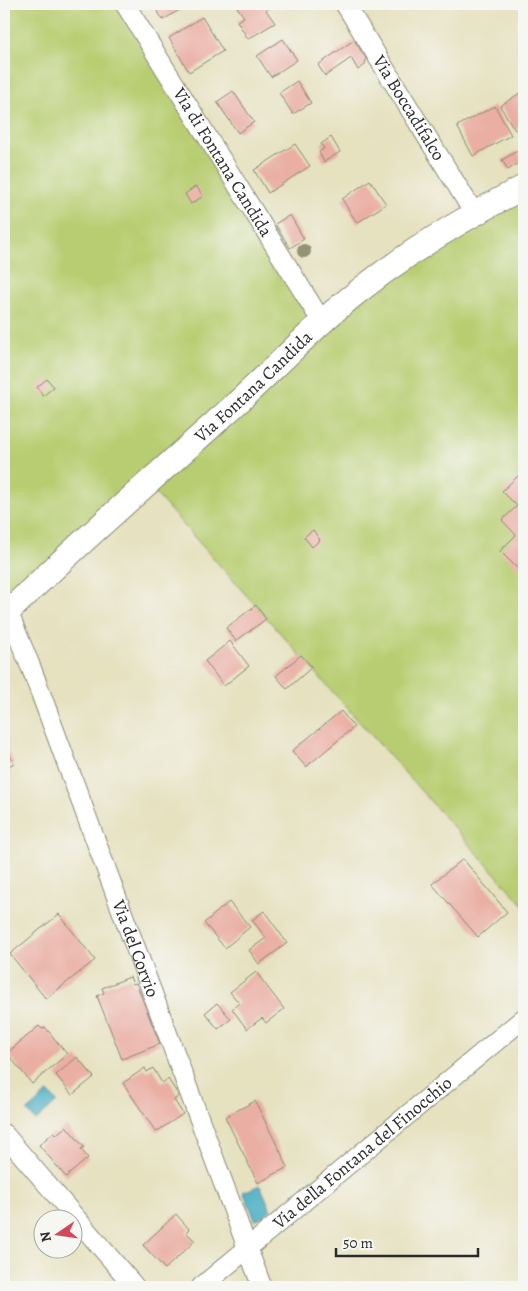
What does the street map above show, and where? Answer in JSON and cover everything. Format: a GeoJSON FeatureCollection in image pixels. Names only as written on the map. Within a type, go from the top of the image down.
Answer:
{"type":"FeatureCollection","features":[{"type":"Feature","properties":{"kind":"main road","name":"Via Fontana Candida"},"geometry":{"type":"LineString","coordinates":[[6,614],[104,520],[254,388],[322,322],[392,267],[474,213],[524,187]]}},
{"type":"Feature","properties":{"kind":"street","name":"Via di Fontana Candida"},"geometry":{"type":"LineString","coordinates":[[124,4],[322,322]]}},
{"type":"Feature","properties":{"kind":"street","name":"Via Boccadifalco"},"geometry":{"type":"LineString","coordinates":[[344,4],[474,213]]}},
{"type":"Feature","properties":{"kind":"street","name":"Via del Corvio"},"geometry":{"type":"LineString","coordinates":[[6,614],[35,676],[262,1287]]}},
{"type":"Feature","properties":{"kind":"street","name":"Via della Fontana del Finocchio"},"geometry":{"type":"LineString","coordinates":[[201,1287],[524,1018]]}},
{"type":"Feature","properties":{"kind":"street"},"geometry":{"type":"LineString","coordinates":[[4,1134],[135,1287]]}},
{"type":"Feature","properties":{"kind":"green space"},"geometry":{"type":"Polygon","coordinates":[[[4,4],[125,4],[322,321],[524,187],[524,906],[147,484],[4,606],[4,4]]]}},
{"type":"Feature","properties":{"kind":"water"},"geometry":{"type":"Polygon","coordinates":[[[48,1092],[57,1102],[36,1121],[27,1111],[48,1092]]]}},
{"type":"Feature","properties":{"kind":"water"},"geometry":{"type":"Polygon","coordinates":[[[260,1185],[271,1210],[256,1221],[243,1192],[260,1185]]]}},
{"type":"Feature","properties":{"kind":"building"},"geometry":{"type":"Polygon","coordinates":[[[153,4],[189,4],[163,20],[153,4]]]}},
{"type":"Feature","properties":{"kind":"building"},"geometry":{"type":"Polygon","coordinates":[[[243,4],[276,4],[266,10],[275,23],[248,39],[237,21],[244,17],[237,7],[243,4]]]}},
{"type":"Feature","properties":{"kind":"building"},"geometry":{"type":"Polygon","coordinates":[[[202,17],[223,51],[189,72],[169,38],[202,17]]]}},
{"type":"Feature","properties":{"kind":"building"},"geometry":{"type":"Polygon","coordinates":[[[283,39],[297,60],[271,77],[257,56],[283,39]]]}},
{"type":"Feature","properties":{"kind":"building"},"geometry":{"type":"Polygon","coordinates":[[[354,40],[366,58],[365,65],[358,70],[351,58],[325,76],[318,65],[354,40]]]}},
{"type":"Feature","properties":{"kind":"building"},"geometry":{"type":"Polygon","coordinates":[[[297,81],[311,103],[293,114],[279,93],[297,81]]]}},
{"type":"Feature","properties":{"kind":"building"},"geometry":{"type":"Polygon","coordinates":[[[233,91],[254,122],[238,133],[217,102],[233,91]]]}},
{"type":"Feature","properties":{"kind":"building"},"geometry":{"type":"Polygon","coordinates":[[[520,93],[524,99],[524,124],[515,130],[500,106],[520,93]]]}},
{"type":"Feature","properties":{"kind":"building"},"geometry":{"type":"Polygon","coordinates":[[[495,106],[511,135],[473,156],[457,126],[495,106]]]}},
{"type":"Feature","properties":{"kind":"building"},"geometry":{"type":"Polygon","coordinates":[[[331,137],[340,152],[324,162],[319,152],[324,149],[321,144],[331,137]]]}},
{"type":"Feature","properties":{"kind":"building"},"geometry":{"type":"Polygon","coordinates":[[[295,144],[310,166],[268,193],[254,170],[295,144]]]}},
{"type":"Feature","properties":{"kind":"building"},"geometry":{"type":"Polygon","coordinates":[[[517,151],[523,160],[508,170],[502,160],[517,151]]]}},
{"type":"Feature","properties":{"kind":"building"},"geometry":{"type":"Polygon","coordinates":[[[370,180],[386,204],[357,223],[342,199],[370,180]]]}},
{"type":"Feature","properties":{"kind":"building"},"geometry":{"type":"Polygon","coordinates":[[[196,186],[203,196],[191,204],[185,194],[196,186]]]}},
{"type":"Feature","properties":{"kind":"building"},"geometry":{"type":"Polygon","coordinates":[[[290,215],[304,239],[290,248],[275,224],[290,215]]]}},
{"type":"Feature","properties":{"kind":"building"},"geometry":{"type":"Polygon","coordinates":[[[47,379],[54,387],[43,396],[37,387],[47,379]]]}},
{"type":"Feature","properties":{"kind":"building"},"geometry":{"type":"Polygon","coordinates":[[[518,476],[524,482],[524,575],[500,551],[516,535],[502,520],[517,506],[502,491],[518,476]]]}},
{"type":"Feature","properties":{"kind":"building"},"geometry":{"type":"Polygon","coordinates":[[[313,530],[320,540],[312,547],[304,537],[313,530]]]}},
{"type":"Feature","properties":{"kind":"building"},"geometry":{"type":"Polygon","coordinates":[[[256,605],[266,619],[236,641],[226,628],[256,605]]]}},
{"type":"Feature","properties":{"kind":"building"},"geometry":{"type":"Polygon","coordinates":[[[230,641],[249,666],[224,686],[205,661],[230,641]]]}},
{"type":"Feature","properties":{"kind":"building"},"geometry":{"type":"Polygon","coordinates":[[[301,655],[312,667],[287,689],[276,676],[301,655]]]}},
{"type":"Feature","properties":{"kind":"building"},"geometry":{"type":"Polygon","coordinates":[[[341,711],[354,727],[306,767],[292,751],[341,711]]]}},
{"type":"Feature","properties":{"kind":"building"},"geometry":{"type":"Polygon","coordinates":[[[4,745],[14,763],[4,769],[4,745]]]}},
{"type":"Feature","properties":{"kind":"building"},"geometry":{"type":"Polygon","coordinates":[[[463,859],[507,912],[478,937],[432,884],[463,859]]]}},
{"type":"Feature","properties":{"kind":"building"},"geometry":{"type":"Polygon","coordinates":[[[229,902],[250,927],[225,948],[204,923],[229,902]]]}},
{"type":"Feature","properties":{"kind":"building"},"geometry":{"type":"Polygon","coordinates":[[[264,911],[287,943],[259,964],[249,950],[266,938],[252,920],[264,911]]]}},
{"type":"Feature","properties":{"kind":"building"},"geometry":{"type":"Polygon","coordinates":[[[59,914],[95,960],[46,999],[10,954],[59,914]]]}},
{"type":"Feature","properties":{"kind":"building"},"geometry":{"type":"Polygon","coordinates":[[[256,972],[284,1009],[266,1023],[262,1018],[247,1029],[232,1009],[239,1003],[230,992],[256,972]]]}},
{"type":"Feature","properties":{"kind":"building"},"geometry":{"type":"Polygon","coordinates":[[[130,977],[133,984],[136,983],[160,1044],[122,1059],[97,996],[104,993],[102,988],[130,977]]]}},
{"type":"Feature","properties":{"kind":"building"},"geometry":{"type":"Polygon","coordinates":[[[217,1003],[231,1019],[218,1029],[205,1013],[217,1003]]]}},
{"type":"Feature","properties":{"kind":"building"},"geometry":{"type":"Polygon","coordinates":[[[39,1026],[42,1029],[45,1027],[67,1054],[32,1084],[7,1053],[39,1026]]]}},
{"type":"Feature","properties":{"kind":"building"},"geometry":{"type":"Polygon","coordinates":[[[77,1057],[94,1077],[72,1095],[56,1075],[77,1057]]]}},
{"type":"Feature","properties":{"kind":"building"},"geometry":{"type":"Polygon","coordinates":[[[145,1068],[147,1072],[153,1068],[162,1083],[168,1079],[179,1096],[174,1100],[183,1114],[156,1132],[123,1083],[145,1068]]]}},
{"type":"Feature","properties":{"kind":"building"},"geometry":{"type":"Polygon","coordinates":[[[255,1101],[288,1167],[258,1183],[225,1117],[255,1101]]]}},
{"type":"Feature","properties":{"kind":"building"},"geometry":{"type":"Polygon","coordinates":[[[66,1126],[84,1147],[81,1149],[88,1158],[66,1177],[39,1145],[54,1132],[56,1135],[66,1126]]]}},
{"type":"Feature","properties":{"kind":"building"},"geometry":{"type":"Polygon","coordinates":[[[176,1214],[189,1229],[186,1232],[195,1241],[165,1269],[143,1245],[176,1214]]]}}]}
